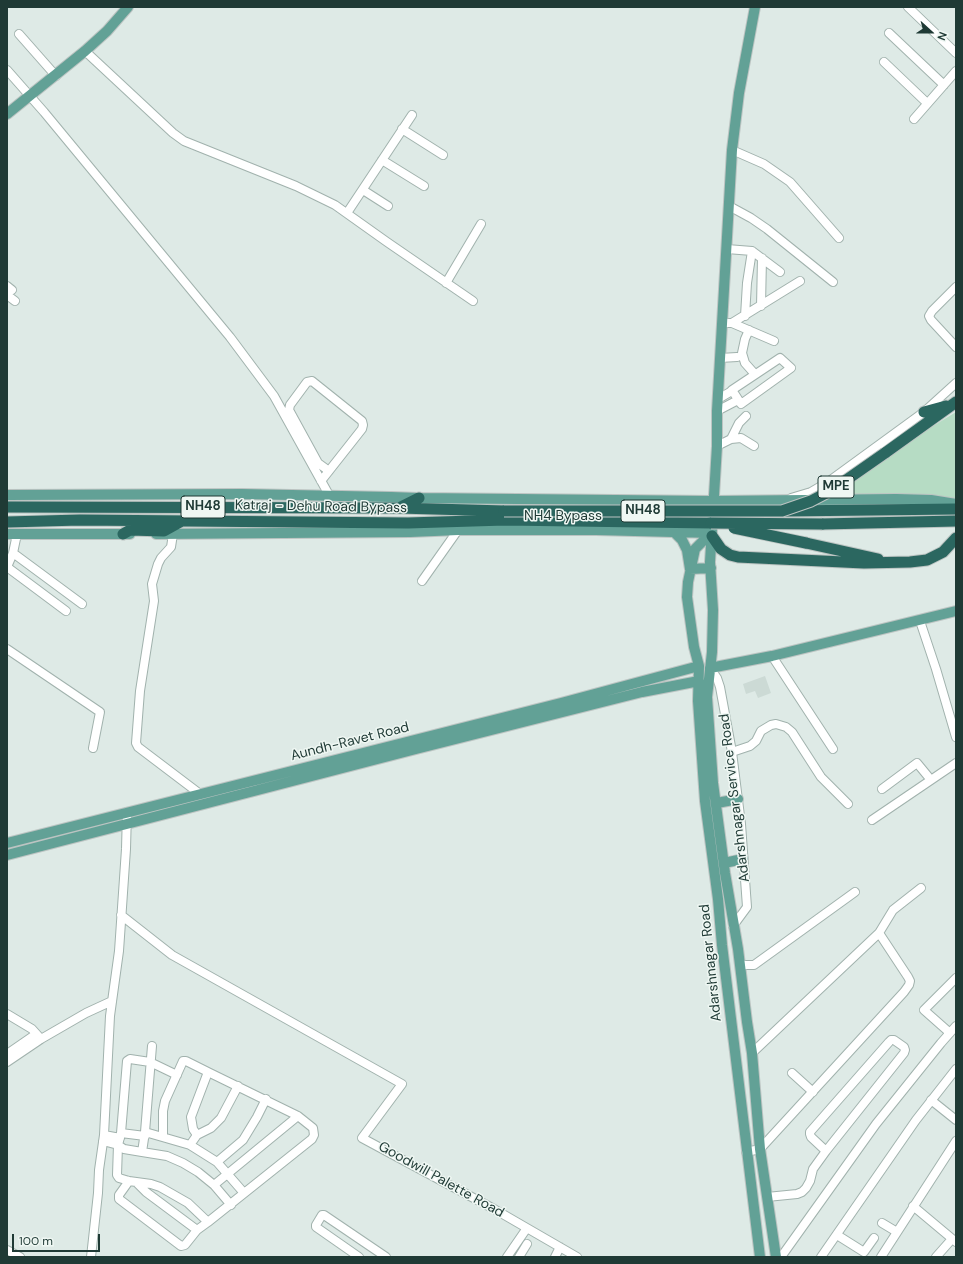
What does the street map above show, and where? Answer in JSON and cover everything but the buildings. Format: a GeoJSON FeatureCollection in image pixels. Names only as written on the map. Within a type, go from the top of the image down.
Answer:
{"type":"FeatureCollection","features":[{"type":"Feature","properties":{"kind":"highway"},"geometry":{"type":"LineString","coordinates":[[924,412],[955,403]]}},
{"type":"Feature","properties":{"kind":"highway","name":"MPE"},"geometry":{"type":"LineString","coordinates":[[784,506],[811,501],[832,490],[955,403]]}},
{"type":"Feature","properties":{"kind":"highway"},"geometry":{"type":"LineString","coordinates":[[399,508],[419,498]]}},
{"type":"Feature","properties":{"kind":"highway","name":"NH48"},"geometry":{"type":"LineString","coordinates":[[434,528],[504,516],[784,506],[822,511],[956,509]]}},
{"type":"Feature","properties":{"kind":"highway","name":"Katraj - Dehu Road Bypass"},"geometry":{"type":"LineString","coordinates":[[7,507],[399,508]]}},
{"type":"Feature","properties":{"kind":"highway","name":"NH48"},"geometry":{"type":"LineString","coordinates":[[399,508],[712,531],[822,524],[956,521]]}},
{"type":"Feature","properties":{"kind":"highway"},"geometry":{"type":"LineString","coordinates":[[123,534],[130,530],[164,531],[182,521]]}},
{"type":"Feature","properties":{"kind":"highway","name":"NH48"},"geometry":{"type":"LineString","coordinates":[[7,522],[182,521]]}},
{"type":"Feature","properties":{"kind":"highway","name":"Katraj - Dehu Road Bypass"},"geometry":{"type":"LineString","coordinates":[[182,521],[414,523],[434,528]]}},
{"type":"Feature","properties":{"kind":"highway"},"geometry":{"type":"LineString","coordinates":[[712,531],[806,543],[878,559],[903,562]]}},
{"type":"Feature","properties":{"kind":"highway"},"geometry":{"type":"LineString","coordinates":[[712,531],[721,549],[730,555],[738,557],[864,563],[916,562],[933,558],[943,552],[956,538]]}},
{"type":"Feature","properties":{"kind":"main road"},"geometry":{"type":"LineString","coordinates":[[7,114],[56,76],[85,51],[107,31],[128,7]]}},
{"type":"Feature","properties":{"kind":"main road","name":"Adarshnagar Road"},"geometry":{"type":"LineString","coordinates":[[755,7],[739,92],[732,150],[727,249],[727,323],[720,358],[717,412],[711,568],[713,610],[712,652],[707,697],[711,754],[724,863],[741,965],[752,1053],[760,1149],[776,1257]]}},
{"type":"Feature","properties":{"kind":"main road"},"geometry":{"type":"LineString","coordinates":[[7,495],[329,495],[419,498],[713,501],[784,506],[896,499],[930,500],[956,504]]}},
{"type":"Feature","properties":{"kind":"main road","name":"NH4 Bypass"},"geometry":{"type":"LineString","coordinates":[[12,534],[403,532],[434,528],[458,530],[596,530],[675,533],[712,531]]}},
{"type":"Feature","properties":{"kind":"main road"},"geometry":{"type":"LineString","coordinates":[[699,666],[694,647],[687,597],[688,582],[695,549],[712,531]]}},
{"type":"Feature","properties":{"kind":"main road"},"geometry":{"type":"LineString","coordinates":[[675,533],[682,540],[687,550],[690,569]]}},
{"type":"Feature","properties":{"kind":"main road"},"geometry":{"type":"LineString","coordinates":[[690,569],[711,568]]}},
{"type":"Feature","properties":{"kind":"main road"},"geometry":{"type":"LineString","coordinates":[[710,668],[772,656],[956,611]]}},
{"type":"Feature","properties":{"kind":"main road","name":"Adarshnagar Road"},"geometry":{"type":"LineString","coordinates":[[699,666],[698,701],[705,801],[718,899],[746,1152],[760,1257]]}},
{"type":"Feature","properties":{"kind":"main road","name":"Aundh-Ravet Road"},"geometry":{"type":"LineString","coordinates":[[7,843],[561,703],[699,666]]}},
{"type":"Feature","properties":{"kind":"main road","name":"Aundh-Ravet Road"},"geometry":{"type":"LineString","coordinates":[[7,855],[642,692],[699,681]]}},
{"type":"Feature","properties":{"kind":"main road"},"geometry":{"type":"LineString","coordinates":[[717,803],[738,799]]}},
{"type":"Feature","properties":{"kind":"main road"},"geometry":{"type":"LineString","coordinates":[[724,863],[743,859]]}},
{"type":"Feature","properties":{"kind":"street"},"geometry":{"type":"LineString","coordinates":[[908,7],[956,53]]}},
{"type":"Feature","properties":{"kind":"street"},"geometry":{"type":"LineString","coordinates":[[889,33],[944,85]]}},
{"type":"Feature","properties":{"kind":"street"},"geometry":{"type":"LineString","coordinates":[[19,34],[56,76]]}},
{"type":"Feature","properties":{"kind":"street"},"geometry":{"type":"LineString","coordinates":[[85,51],[172,133],[184,141],[301,188],[335,205],[473,301]]}},
{"type":"Feature","properties":{"kind":"street"},"geometry":{"type":"LineString","coordinates":[[884,62],[927,103]]}},
{"type":"Feature","properties":{"kind":"street"},"geometry":{"type":"LineString","coordinates":[[7,70],[30,95],[230,337],[274,396],[329,495]]}},
{"type":"Feature","properties":{"kind":"street"},"geometry":{"type":"LineString","coordinates":[[914,118],[956,71]]}},
{"type":"Feature","properties":{"kind":"street"},"geometry":{"type":"LineString","coordinates":[[347,213],[412,115]]}},
{"type":"Feature","properties":{"kind":"street"},"geometry":{"type":"LineString","coordinates":[[402,129],[443,155]]}},
{"type":"Feature","properties":{"kind":"street"},"geometry":{"type":"LineString","coordinates":[[732,150],[764,164],[790,182],[839,238]]}},
{"type":"Feature","properties":{"kind":"street"},"geometry":{"type":"LineString","coordinates":[[382,160],[424,186]]}},
{"type":"Feature","properties":{"kind":"street"},"geometry":{"type":"LineString","coordinates":[[363,190],[388,206]]}},
{"type":"Feature","properties":{"kind":"street"},"geometry":{"type":"LineString","coordinates":[[729,206],[767,229],[834,282]]}},
{"type":"Feature","properties":{"kind":"street"},"geometry":{"type":"LineString","coordinates":[[446,283],[481,224]]}},
{"type":"Feature","properties":{"kind":"street"},"geometry":{"type":"LineString","coordinates":[[727,249],[752,251],[780,272]]}},
{"type":"Feature","properties":{"kind":"street"},"geometry":{"type":"LineString","coordinates":[[745,316],[747,283],[752,251]]}},
{"type":"Feature","properties":{"kind":"street"},"geometry":{"type":"LineString","coordinates":[[761,306],[762,258]]}},
{"type":"Feature","properties":{"kind":"street"},"geometry":{"type":"LineString","coordinates":[[727,323],[745,316],[800,281]]}},
{"type":"Feature","properties":{"kind":"street"},"geometry":{"type":"LineString","coordinates":[[956,287],[932,311],[930,316],[931,320],[956,347]]}},
{"type":"Feature","properties":{"kind":"street"},"geometry":{"type":"LineString","coordinates":[[9,291],[15,300]]}},
{"type":"Feature","properties":{"kind":"street"},"geometry":{"type":"LineString","coordinates":[[727,323],[750,330],[774,341]]}},
{"type":"Feature","properties":{"kind":"street"},"geometry":{"type":"LineString","coordinates":[[750,330],[745,339],[742,353],[745,363],[753,372]]}},
{"type":"Feature","properties":{"kind":"street"},"geometry":{"type":"LineString","coordinates":[[720,358],[737,358]]}},
{"type":"Feature","properties":{"kind":"street"},"geometry":{"type":"LineString","coordinates":[[718,399],[780,358],[790,368],[741,404],[732,390]]}},
{"type":"Feature","properties":{"kind":"street"},"geometry":{"type":"LineString","coordinates":[[321,481],[329,471],[362,429],[363,425],[362,421],[312,381],[307,382],[290,405],[289,410],[318,463],[329,471]]}},
{"type":"Feature","properties":{"kind":"street"},"geometry":{"type":"LineString","coordinates":[[784,506],[828,482],[924,412],[956,383]]}},
{"type":"Feature","properties":{"kind":"street"},"geometry":{"type":"LineString","coordinates":[[717,412],[738,400]]}},
{"type":"Feature","properties":{"kind":"street"},"geometry":{"type":"LineString","coordinates":[[731,439],[739,423],[746,416]]}},
{"type":"Feature","properties":{"kind":"street"},"geometry":{"type":"LineString","coordinates":[[716,446],[731,439],[741,438],[754,446]]}},
{"type":"Feature","properties":{"kind":"street"},"geometry":{"type":"LineString","coordinates":[[422,581],[458,530]]}},
{"type":"Feature","properties":{"kind":"street"},"geometry":{"type":"LineString","coordinates":[[12,534],[13,553],[7,567],[66,611]]}},
{"type":"Feature","properties":{"kind":"street"},"geometry":{"type":"LineString","coordinates":[[173,534],[170,547],[158,564],[152,584],[154,601],[140,691],[136,743],[138,747],[200,794]]}},
{"type":"Feature","properties":{"kind":"street"},"geometry":{"type":"LineString","coordinates":[[13,553],[82,604]]}},
{"type":"Feature","properties":{"kind":"street"},"geometry":{"type":"LineString","coordinates":[[920,621],[956,737]]}},
{"type":"Feature","properties":{"kind":"street"},"geometry":{"type":"LineString","coordinates":[[7,649],[100,712],[93,748]]}},
{"type":"Feature","properties":{"kind":"street"},"geometry":{"type":"LineString","coordinates":[[772,656],[833,749]]}},
{"type":"Feature","properties":{"kind":"street","name":"Adarshnagar Service Road"},"geometry":{"type":"LineString","coordinates":[[710,668],[717,678],[720,687],[732,752],[738,799],[747,908],[734,926]]}},
{"type":"Feature","properties":{"kind":"street"},"geometry":{"type":"LineString","coordinates":[[732,752],[750,746],[756,741],[761,731],[771,725],[776,724],[786,727],[792,732],[821,777],[848,804]]}},
{"type":"Feature","properties":{"kind":"street"},"geometry":{"type":"LineString","coordinates":[[882,789],[917,763],[932,780]]}},
{"type":"Feature","properties":{"kind":"street"},"geometry":{"type":"LineString","coordinates":[[872,820],[956,763]]}},
{"type":"Feature","properties":{"kind":"street"},"geometry":{"type":"LineString","coordinates":[[90,1257],[99,1170],[104,1138],[110,1016],[119,951],[128,825],[127,812]]}},
{"type":"Feature","properties":{"kind":"street"},"geometry":{"type":"LineString","coordinates":[[752,1053],[879,933],[892,910],[921,888]]}},
{"type":"Feature","properties":{"kind":"street"},"geometry":{"type":"LineString","coordinates":[[741,965],[754,965],[855,892]]}},
{"type":"Feature","properties":{"kind":"street","name":"Goodwill Palette Road"},"geometry":{"type":"LineString","coordinates":[[121,915],[172,955],[402,1084],[362,1138],[577,1257]]}},
{"type":"Feature","properties":{"kind":"street"},"geometry":{"type":"LineString","coordinates":[[746,1152],[760,1149],[909,986],[910,981],[908,976],[879,933]]}},
{"type":"Feature","properties":{"kind":"street"},"geometry":{"type":"LineString","coordinates":[[950,1033],[924,1010],[956,978]]}},
{"type":"Feature","properties":{"kind":"street"},"geometry":{"type":"LineString","coordinates":[[7,1054],[39,1036],[112,1001]]}},
{"type":"Feature","properties":{"kind":"street"},"geometry":{"type":"LineString","coordinates":[[7,1014],[23,1023],[39,1036]]}},
{"type":"Feature","properties":{"kind":"street"},"geometry":{"type":"LineString","coordinates":[[781,1257],[876,1124],[956,1026]]}},
{"type":"Feature","properties":{"kind":"street"},"geometry":{"type":"LineString","coordinates":[[7,1062],[39,1036]]}},
{"type":"Feature","properties":{"kind":"street"},"geometry":{"type":"LineString","coordinates":[[767,1197],[802,1192],[810,1181],[813,1169],[826,1151],[904,1053],[904,1047],[894,1040],[889,1042],[810,1132],[811,1137],[826,1151]]}},
{"type":"Feature","properties":{"kind":"street"},"geometry":{"type":"LineString","coordinates":[[142,1152],[145,1134],[152,1046]]}},
{"type":"Feature","properties":{"kind":"street"},"geometry":{"type":"LineString","coordinates":[[177,1075],[150,1062],[130,1059],[127,1061],[117,1175],[119,1178],[133,1182],[151,1184],[170,1193],[188,1203],[208,1222]]}},
{"type":"Feature","properties":{"kind":"street"},"geometry":{"type":"LineString","coordinates":[[133,1182],[118,1195],[119,1199],[181,1246],[185,1245],[197,1230],[312,1139],[314,1135],[313,1128],[298,1116],[185,1060],[164,1105],[163,1137]]}},
{"type":"Feature","properties":{"kind":"street"},"geometry":{"type":"LineString","coordinates":[[821,1257],[931,1100],[956,1069]]}},
{"type":"Feature","properties":{"kind":"street"},"geometry":{"type":"LineString","coordinates":[[197,1135],[193,1129],[191,1117],[208,1072]]}},
{"type":"Feature","properties":{"kind":"street"},"geometry":{"type":"LineString","coordinates":[[792,1073],[813,1092]]}},
{"type":"Feature","properties":{"kind":"street"},"geometry":{"type":"LineString","coordinates":[[190,1145],[197,1135],[211,1128],[221,1118],[238,1086]]}},
{"type":"Feature","properties":{"kind":"street"},"geometry":{"type":"LineString","coordinates":[[217,1162],[243,1140],[266,1100]]}},
{"type":"Feature","properties":{"kind":"street"},"geometry":{"type":"LineString","coordinates":[[931,1100],[954,1116]]}},
{"type":"Feature","properties":{"kind":"street"},"geometry":{"type":"LineString","coordinates":[[214,1186],[298,1116]]}},
{"type":"Feature","properties":{"kind":"street"},"geometry":{"type":"LineString","coordinates":[[104,1138],[120,1139],[145,1134],[163,1137],[190,1145],[217,1162],[244,1193]]}},
{"type":"Feature","properties":{"kind":"street"},"geometry":{"type":"LineString","coordinates":[[120,1139],[124,1149],[167,1156],[184,1163],[198,1172],[214,1186],[230,1205]]}},
{"type":"Feature","properties":{"kind":"street"},"geometry":{"type":"LineString","coordinates":[[881,1257],[956,1141]]}},
{"type":"Feature","properties":{"kind":"street"},"geometry":{"type":"LineString","coordinates":[[133,1182],[197,1230]]}},
{"type":"Feature","properties":{"kind":"street"},"geometry":{"type":"LineString","coordinates":[[913,1206],[954,1240],[936,1257]]}},
{"type":"Feature","properties":{"kind":"street"},"geometry":{"type":"LineString","coordinates":[[359,1257],[316,1228],[316,1225],[322,1215],[324,1214],[386,1257]]}},
{"type":"Feature","properties":{"kind":"street"},"geometry":{"type":"LineString","coordinates":[[882,1223],[897,1232]]}},
{"type":"Feature","properties":{"kind":"street"},"geometry":{"type":"LineString","coordinates":[[507,1257],[527,1228]]}},
{"type":"Feature","properties":{"kind":"street"},"geometry":{"type":"LineString","coordinates":[[837,1234],[864,1252],[874,1238]]}},
{"type":"Feature","properties":{"kind":"street"},"geometry":{"type":"LineString","coordinates":[[519,1257],[527,1244]]}},
{"type":"Feature","properties":{"kind":"street"},"geometry":{"type":"LineString","coordinates":[[555,1257],[560,1248]]}},
{"type":"Feature","properties":{"kind":"street"},"geometry":{"type":"LineString","coordinates":[[7,1250],[20,1257]]}},
{"type":"Feature","properties":{"kind":"shaded area"},"geometry":{"type":"Polygon","coordinates":[[[765,676],[771,693],[758,698],[755,691],[746,694],[743,684],[765,676]]]}},
{"type":"Feature","properties":{"kind":"green space"},"geometry":{"type":"Polygon","coordinates":[[[956,412],[956,498],[834,496],[925,431],[956,412]]]}}]}
